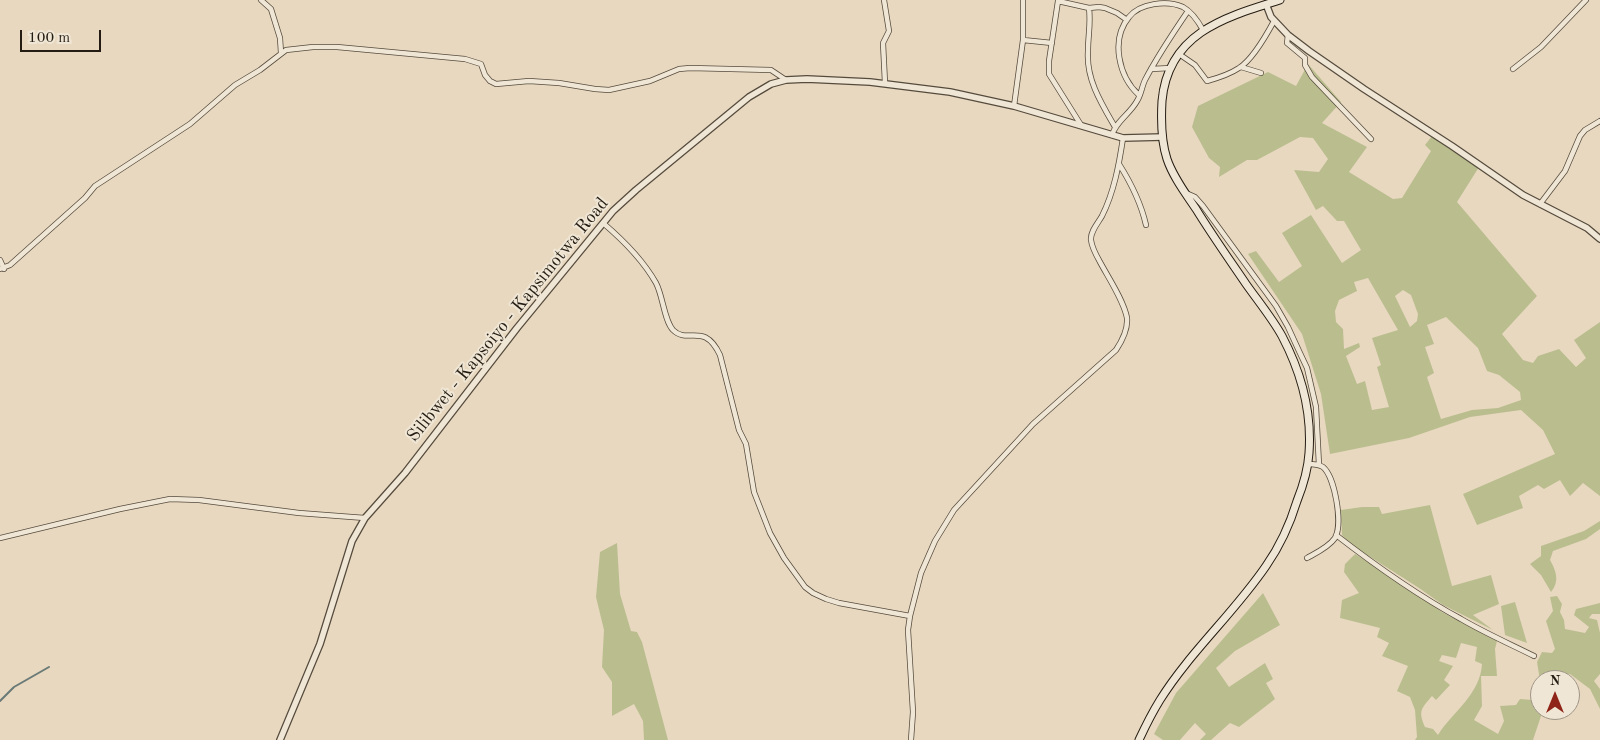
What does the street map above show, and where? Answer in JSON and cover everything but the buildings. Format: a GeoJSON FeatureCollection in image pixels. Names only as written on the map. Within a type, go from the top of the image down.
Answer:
{"type":"FeatureCollection","features":[{"type":"Feature","properties":{"kind":"main road"},"geometry":{"type":"LineString","coordinates":[[1139,740],[1159,701],[1173,681],[1261,574],[1274,554],[1291,519],[1308,464],[1308,412],[1298,373],[1289,352],[1268,315],[1185,193],[1169,164],[1163,137],[1163,93],[1171,68],[1179,54],[1203,30],[1227,18],[1280,0]]}},
{"type":"Feature","properties":{"kind":"street"},"geometry":{"type":"LineString","coordinates":[[261,0],[271,9],[280,38],[281,53]]}},
{"type":"Feature","properties":{"kind":"street"},"geometry":{"type":"LineString","coordinates":[[884,0],[889,31],[884,39],[884,83]]}},
{"type":"Feature","properties":{"kind":"street"},"geometry":{"type":"LineString","coordinates":[[1014,106],[1023,40],[1023,0]]}},
{"type":"Feature","properties":{"kind":"street"},"geometry":{"type":"LineString","coordinates":[[1081,125],[1049,74],[1057,0],[1089,8],[1099,7],[1117,13],[1127,20]]}},
{"type":"Feature","properties":{"kind":"street"},"geometry":{"type":"LineString","coordinates":[[1099,7],[1102,0]]}},
{"type":"Feature","properties":{"kind":"street"},"geometry":{"type":"LineString","coordinates":[[1513,69],[1547,42],[1586,0]]}},
{"type":"Feature","properties":{"kind":"street"},"geometry":{"type":"LineString","coordinates":[[1139,95],[1130,83],[1119,59],[1118,49],[1122,28],[1127,20],[1138,10],[1155,4],[1176,5],[1188,11],[1197,19],[1203,30]]}},
{"type":"Feature","properties":{"kind":"street"},"geometry":{"type":"LineString","coordinates":[[1266,4],[1268,12],[1274,21],[1288,35],[1364,90],[1452,146],[1523,195],[1587,228],[1600,240]]}},
{"type":"Feature","properties":{"kind":"street"},"geometry":{"type":"LineString","coordinates":[[1089,8],[1091,24],[1088,50],[1090,75],[1096,93],[1115,127]]}},
{"type":"Feature","properties":{"kind":"street"},"geometry":{"type":"LineString","coordinates":[[1112,135],[1115,127],[1137,102],[1151,69],[1166,41],[1188,11]]}},
{"type":"Feature","properties":{"kind":"street"},"geometry":{"type":"LineString","coordinates":[[1179,54],[1195,65],[1207,81],[1241,67],[1258,47],[1274,21]]}},
{"type":"Feature","properties":{"kind":"street"},"geometry":{"type":"LineString","coordinates":[[1288,35],[1287,42],[1305,58],[1305,65],[1312,77],[1371,139]]}},
{"type":"Feature","properties":{"kind":"street"},"geometry":{"type":"LineString","coordinates":[[1023,40],[1052,43]]}},
{"type":"Feature","properties":{"kind":"street"},"geometry":{"type":"LineString","coordinates":[[0,260],[2,269],[85,198],[95,186],[190,124],[235,85],[260,70],[281,53],[295,48],[337,47],[465,59],[481,64],[485,75],[496,84],[529,81],[608,90],[650,82],[679,70],[690,68],[770,70],[786,80]]}},
{"type":"Feature","properties":{"kind":"street"},"geometry":{"type":"LineString","coordinates":[[1241,67],[1260,73]]}},
{"type":"Feature","properties":{"kind":"street"},"geometry":{"type":"LineString","coordinates":[[1151,69],[1171,68]]}},
{"type":"Feature","properties":{"kind":"street","name":"Silibwet - Kapsoiyo - Kapsimotwa Road"},"geometry":{"type":"LineString","coordinates":[[280,740],[320,644],[352,541],[365,518],[405,473],[517,328],[603,223],[636,190],[748,97],[771,84],[786,80],[807,79],[884,83],[950,92],[1014,106],[1123,138],[1163,137]]}},
{"type":"Feature","properties":{"kind":"street"},"geometry":{"type":"LineString","coordinates":[[1540,204],[1565,170],[1580,136],[1585,130],[1600,121]]}},
{"type":"Feature","properties":{"kind":"street"},"geometry":{"type":"LineString","coordinates":[[911,740],[913,712],[908,644],[910,616],[928,555],[954,510],[1033,424],[1116,350],[1123,340],[1127,318],[1122,304],[1096,255],[1091,240],[1105,209],[1119,164],[1123,138]]}},
{"type":"Feature","properties":{"kind":"street"},"geometry":{"type":"LineString","coordinates":[[1119,164],[1141,207],[1146,225]]}},
{"type":"Feature","properties":{"kind":"street"},"geometry":{"type":"LineString","coordinates":[[1185,193],[1195,197],[1203,206],[1276,306],[1288,327],[1307,368],[1316,408],[1319,465]]}},
{"type":"Feature","properties":{"kind":"street"},"geometry":{"type":"LineString","coordinates":[[603,223],[620,236],[656,284],[670,326],[675,332],[682,335],[703,336],[709,338],[715,344],[720,354],[739,430],[746,444],[754,492],[770,533],[784,558],[805,587],[813,593],[839,603],[910,616]]}},
{"type":"Feature","properties":{"kind":"street"},"geometry":{"type":"LineString","coordinates":[[1307,558],[1329,545],[1336,536],[1338,517],[1333,483],[1328,473],[1319,465],[1308,464]]}},
{"type":"Feature","properties":{"kind":"street"},"geometry":{"type":"LineString","coordinates":[[0,538],[170,499],[199,500],[299,513],[365,518]]}},
{"type":"Feature","properties":{"kind":"street"},"geometry":{"type":"LineString","coordinates":[[1336,536],[1378,567],[1461,620],[1534,656]]}},
{"type":"Feature","properties":{"kind":"green space"},"geometry":{"type":"Polygon","coordinates":[[[1308,64],[1341,102],[1322,123],[1367,147],[1349,172],[1393,199],[1402,198],[1431,151],[1425,145],[1432,136],[1479,167],[1457,202],[1537,296],[1502,334],[1523,360],[1533,363],[1538,356],[1559,349],[1576,367],[1586,358],[1574,340],[1600,322],[1600,496],[1583,483],[1570,496],[1560,480],[1544,489],[1538,485],[1519,496],[1523,508],[1477,525],[1463,494],[1555,454],[1543,430],[1521,410],[1470,417],[1409,438],[1330,454],[1321,394],[1302,334],[1248,254],[1256,251],[1279,282],[1302,266],[1282,233],[1311,215],[1342,263],[1361,250],[1344,221],[1337,221],[1323,206],[1316,210],[1294,170],[1319,172],[1328,159],[1313,138],[1300,137],[1257,160],[1247,160],[1219,177],[1220,167],[1209,158],[1192,127],[1198,106],[1268,72],[1296,86],[1308,64]],[[1368,278],[1354,282],[1357,291],[1339,300],[1335,311],[1336,322],[1343,329],[1344,349],[1359,343],[1360,347],[1346,356],[1357,384],[1365,381],[1372,410],[1389,407],[1377,367],[1381,365],[1372,338],[1398,330],[1368,278]],[[1403,290],[1395,296],[1410,327],[1417,321],[1418,314],[1411,295],[1403,290]],[[1446,317],[1427,325],[1434,344],[1425,347],[1434,373],[1427,377],[1441,419],[1472,410],[1498,408],[1521,400],[1520,392],[1499,375],[1487,371],[1478,348],[1446,317]]]}},
{"type":"Feature","properties":{"kind":"green space"},"geometry":{"type":"Polygon","coordinates":[[[1430,505],[1452,586],[1491,575],[1499,604],[1473,615],[1493,630],[1443,605],[1350,544],[1342,535],[1341,510],[1379,507],[1382,514],[1430,505]]]}},
{"type":"Feature","properties":{"kind":"green space"},"geometry":{"type":"Polygon","coordinates":[[[1600,521],[1600,529],[1586,539],[1553,551],[1550,560],[1556,580],[1551,592],[1541,575],[1530,564],[1541,556],[1541,546],[1584,531],[1600,521]]]}},
{"type":"Feature","properties":{"kind":"green space"},"geometry":{"type":"Polygon","coordinates":[[[617,543],[620,594],[631,631],[637,632],[642,642],[668,740],[644,740],[643,721],[634,704],[612,716],[612,682],[602,667],[604,630],[596,597],[600,552],[617,543]]]}},
{"type":"Feature","properties":{"kind":"green space"},"geometry":{"type":"Polygon","coordinates":[[[1355,554],[1423,597],[1442,612],[1497,641],[1495,649],[1497,676],[1481,676],[1482,706],[1474,720],[1498,734],[1504,721],[1500,706],[1516,705],[1520,699],[1530,700],[1530,720],[1540,720],[1533,740],[1415,740],[1417,737],[1415,710],[1410,697],[1397,691],[1408,666],[1382,656],[1389,643],[1377,637],[1380,628],[1340,618],[1342,600],[1359,593],[1344,572],[1345,564],[1355,554]],[[1461,643],[1456,658],[1442,655],[1439,661],[1453,666],[1444,680],[1450,685],[1436,700],[1432,696],[1423,707],[1421,714],[1425,727],[1433,729],[1438,735],[1465,702],[1480,675],[1482,664],[1475,661],[1477,647],[1461,643]]]}},
{"type":"Feature","properties":{"kind":"green space"},"geometry":{"type":"Polygon","coordinates":[[[1263,593],[1280,625],[1235,651],[1216,668],[1229,687],[1265,663],[1273,679],[1266,683],[1275,699],[1239,727],[1230,723],[1211,740],[1200,740],[1206,734],[1195,723],[1180,740],[1163,740],[1154,734],[1176,693],[1263,593]]]}},
{"type":"Feature","properties":{"kind":"green space"},"geometry":{"type":"Polygon","coordinates":[[[1557,596],[1562,604],[1560,612],[1564,620],[1565,629],[1585,633],[1589,627],[1574,615],[1576,609],[1600,603],[1600,614],[1592,614],[1589,618],[1597,620],[1600,633],[1600,674],[1594,681],[1600,689],[1600,709],[1590,689],[1580,682],[1580,670],[1538,670],[1537,662],[1542,652],[1552,653],[1555,649],[1546,621],[1553,611],[1550,597],[1557,596]]]}},
{"type":"Feature","properties":{"kind":"green space"},"geometry":{"type":"Polygon","coordinates":[[[1515,602],[1527,643],[1505,635],[1501,606],[1515,602]]]}},
{"type":"Feature","properties":{"kind":"waterway"},"geometry":{"type":"LineString","coordinates":[[0,701],[14,687],[49,667]]}}]}
